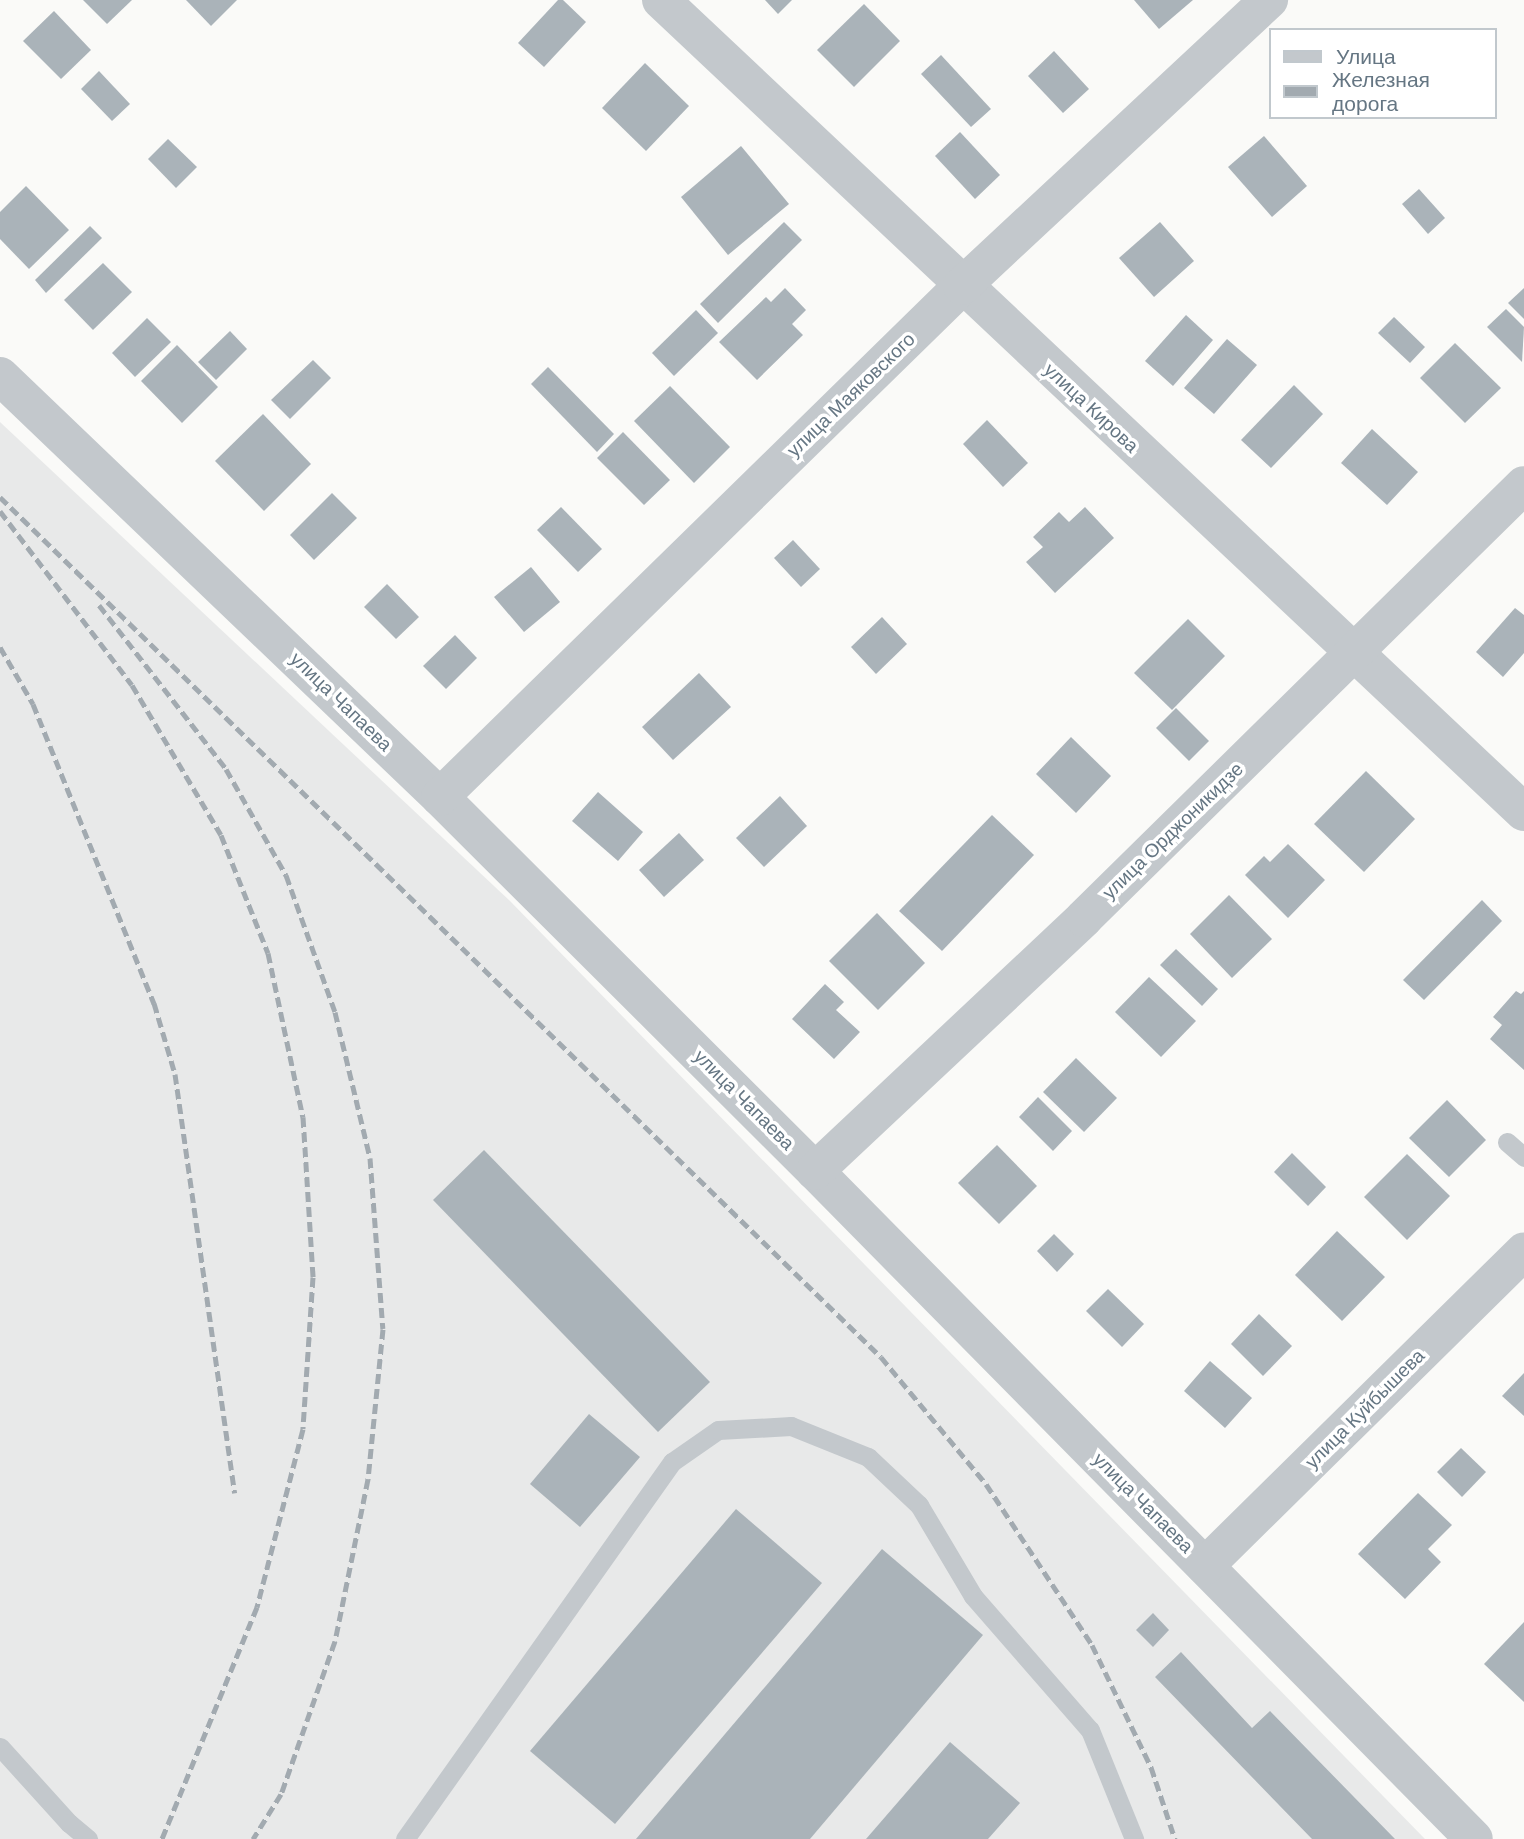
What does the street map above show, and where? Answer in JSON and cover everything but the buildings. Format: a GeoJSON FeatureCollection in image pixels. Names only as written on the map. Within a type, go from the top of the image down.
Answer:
{"type":"FeatureCollection","features":[{"type":"Feature","properties":{"kind":"street","name":"улица Кирова"},"geometry":{"type":"LineString","coordinates":[[661,0],[1524,812]]}},
{"type":"Feature","properties":{"kind":"street","name":"улица Маяковского"},"geometry":{"type":"LineString","coordinates":[[440,797],[962,286],[1269,0]]}},
{"type":"Feature","properties":{"kind":"street","name":"улица Чапаева"},"geometry":{"type":"LineString","coordinates":[[0,376],[440,797],[815,1171],[1474,1839]]}},
{"type":"Feature","properties":{"kind":"street","name":"улица Орджоникидзе"},"geometry":{"type":"LineString","coordinates":[[815,1171],[1083,918],[1524,485]]}},
{"type":"Feature","properties":{"kind":"street","name":"улица Куйбышева"},"geometry":{"type":"LineString","coordinates":[[1205,1566],[1524,1251]]}},
{"type":"Feature","properties":{"kind":"lane"},"geometry":{"type":"LineString","coordinates":[[1507,1142],[1524,1157]]}},
{"type":"Feature","properties":{"kind":"lane"},"geometry":{"type":"LineString","coordinates":[[405,1839],[672,1462],[718,1430],[791,1426],[867,1457],[919,1505],[972,1596],[1090,1730],[1134,1839]]}},
{"type":"Feature","properties":{"kind":"lane"},"geometry":{"type":"LineString","coordinates":[[0,1747],[69,1823],[88,1839]]}},
{"type":"Feature","properties":{"kind":"shaded area"},"geometry":{"type":"Polygon","coordinates":[[[0,422],[510,901],[1425,1839],[0,1839],[0,422]]]}},
{"type":"Feature","properties":{"kind":"railway"},"geometry":{"type":"LineString","coordinates":[[0,497],[881,1357],[986,1484],[1092,1645],[1151,1767],[1175,1839]]}},
{"type":"Feature","properties":{"kind":"railway"},"geometry":{"type":"LineString","coordinates":[[0,511],[132,685],[221,835],[268,953],[303,1117],[313,1277],[303,1429],[257,1607],[162,1839]]}},
{"type":"Feature","properties":{"kind":"railway"},"geometry":{"type":"LineString","coordinates":[[99,605],[226,769],[286,875],[335,1012],[370,1158],[383,1329],[368,1479],[335,1641],[281,1794],[253,1839]]}},
{"type":"Feature","properties":{"kind":"railway"},"geometry":{"type":"LineString","coordinates":[[0,647],[33,704],[154,1003],[175,1074],[235,1493]]}}]}
